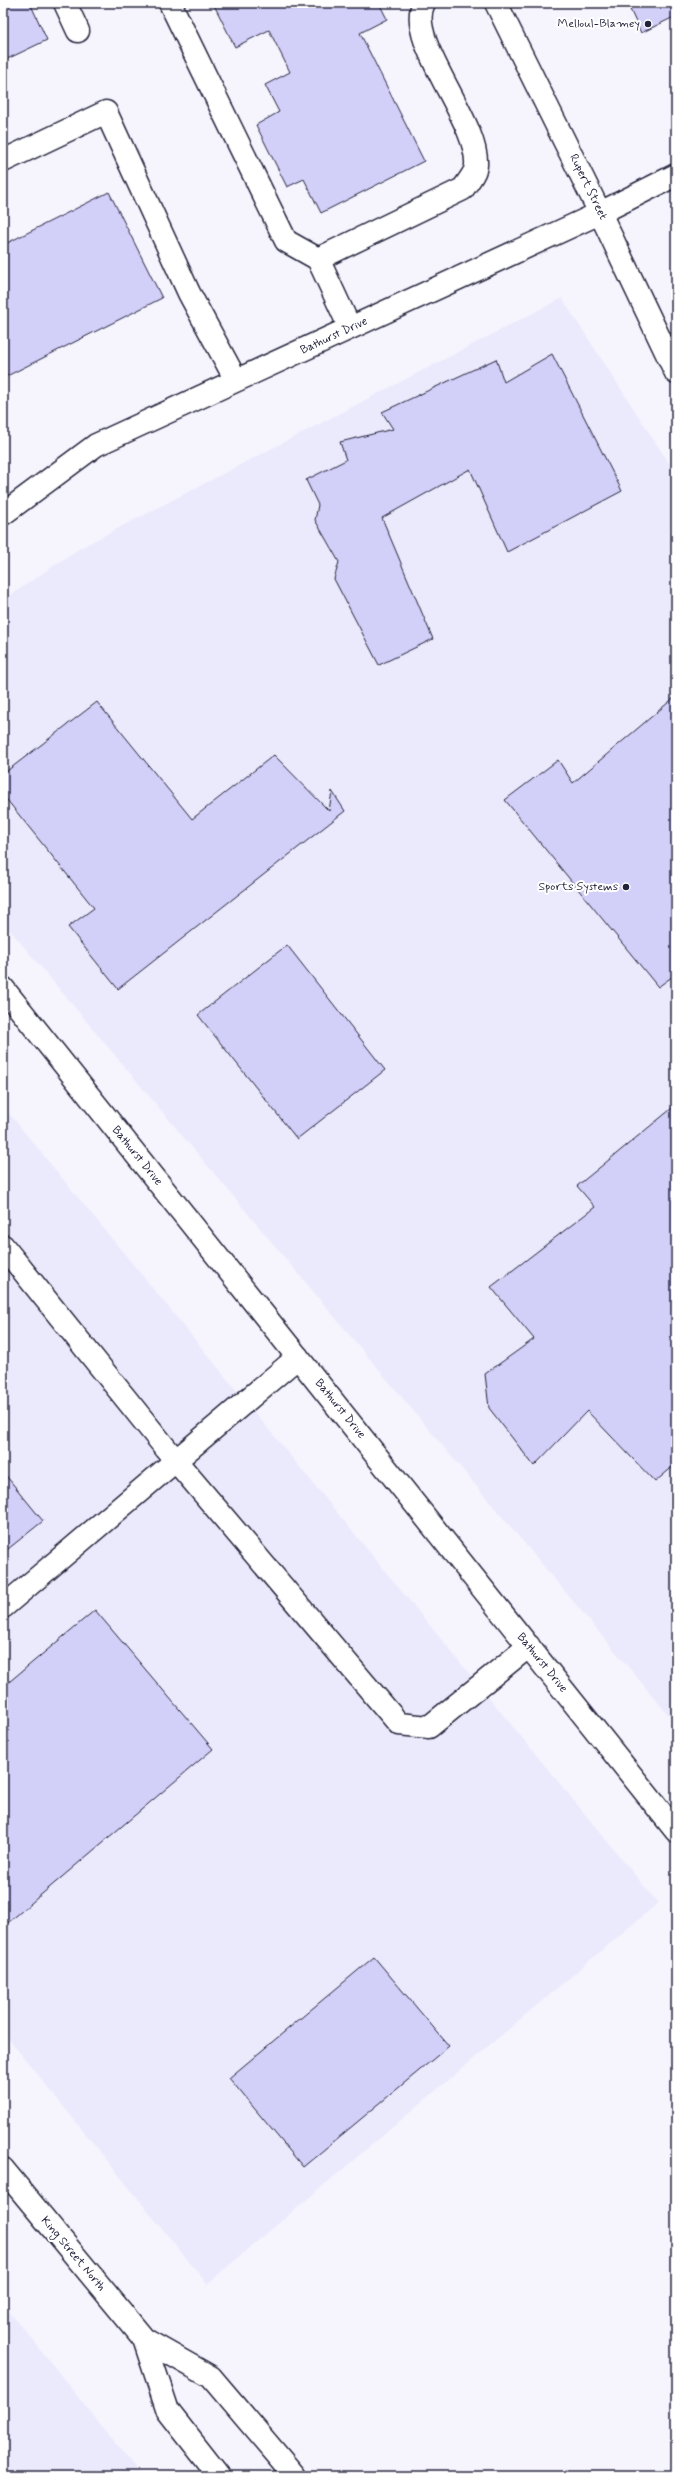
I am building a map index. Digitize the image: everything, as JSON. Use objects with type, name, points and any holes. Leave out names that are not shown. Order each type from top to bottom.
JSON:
[{"type":"street","points":[[65,3],[78,31]]},
{"type":"street","points":[[170,3],[286,241],[318,259],[350,328]]},
{"type":"street","points":[[318,259],[463,189],[476,166],[472,140],[420,30],[424,3]]},
{"type":"street","name":"Rupert Street","points":[[496,3],[600,213],[676,373]]},
{"type":"street","points":[[3,161],[106,112],[188,293],[236,380]]},
{"type":"street","name":"Bathurst Drive","points":[[3,514],[96,445],[600,213],[676,175]]},
{"type":"street","name":"Bathurst Drive","points":[[3,988],[676,1831]]},
{"type":"street","points":[[3,1246],[176,1461],[399,1724],[429,1727],[529,1646]]},
{"type":"street","points":[[3,1607],[298,1357]]},
{"type":"street","name":"King Street North","points":[[3,2169],[144,2339],[168,2411],[219,2476]]},
{"type":"street","name":"King Street North","points":[[144,2339],[211,2376],[295,2476]]},
{"type":"shaded area","points":[[562,298],[676,474],[676,1724],[3,922],[3,600],[80,548]]},
{"type":"shaded area","points":[[3,1106],[658,1903],[207,2284],[3,2032]]},
{"type":"shaded area","points":[[3,2304],[32,2339],[141,2476],[3,2476]]},
{"type":"building","points":[[3,3],[30,3],[47,40],[3,61]]},
{"type":"building","points":[[213,3],[379,3],[387,19],[360,33],[424,161],[321,213],[304,179],[287,187],[256,125],[279,112],[265,85],[290,72],[269,30],[235,47]]},
{"type":"building","name":"Melloul-Blamey","points":[[627,3],[676,3],[676,16],[641,33]]},
{"type":"building","points":[[109,192],[162,298],[3,378],[3,245]]},
{"type":"building","points":[[552,354],[622,491],[507,552],[470,469],[382,518],[433,639],[379,665],[334,579],[339,562],[315,520],[318,505],[306,480],[346,460],[340,442],[393,429],[382,412],[496,359],[504,382]]},
{"type":"building","name":"Sports Systems","points":[[676,696],[676,974],[658,987],[505,800],[558,760],[573,783]]},
{"type":"building","points":[[97,702],[192,819],[274,755],[329,811],[332,791],[345,811],[118,989],[68,927],[94,908],[3,795],[3,774]]},
{"type":"building","points":[[287,945],[385,1070],[297,1139],[198,1015]]},
{"type":"building","points":[[676,1105],[676,1464],[655,1482],[587,1411],[534,1466],[489,1408],[485,1374],[534,1339],[491,1287],[595,1207],[577,1186]]},
{"type":"building","points":[[3,1472],[43,1521],[3,1553]]},
{"type":"building","points":[[95,1610],[213,1749],[3,1927],[3,1687]]},
{"type":"building","points":[[374,1957],[449,2046],[303,2167],[229,2078]]},
{"type":"building","points":[[3,2466],[11,2476],[3,2476]]},
{"type":"place","name":"Melloul-Blamey","points":[[648,24]]},
{"type":"place","name":"Sports Systems","points":[[626,887]]}]
